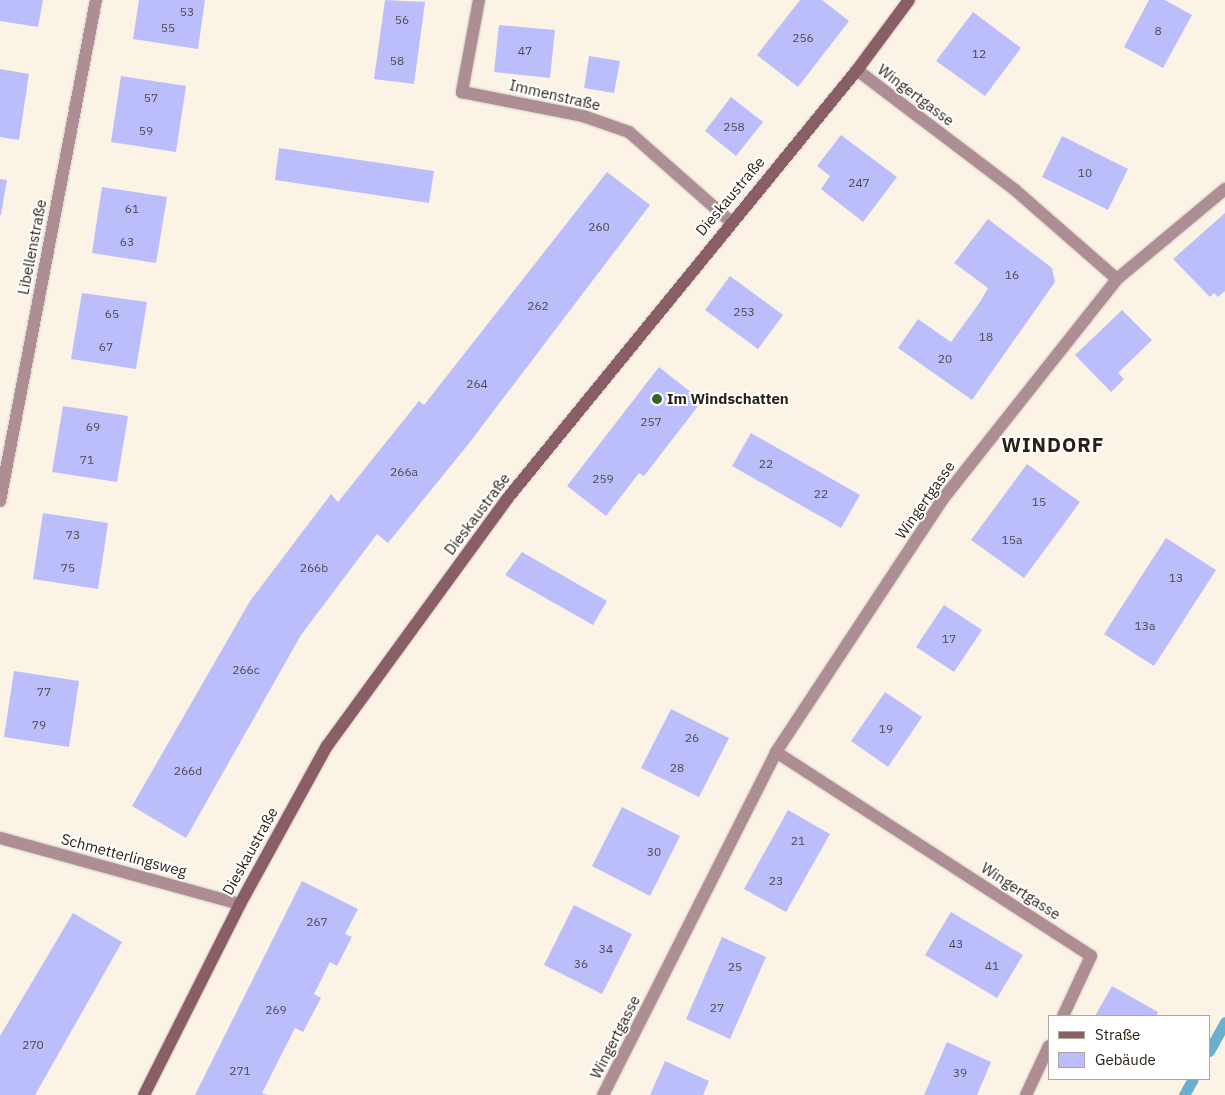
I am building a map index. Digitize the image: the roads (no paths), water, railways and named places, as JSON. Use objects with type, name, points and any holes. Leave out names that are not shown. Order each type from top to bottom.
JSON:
[{"type":"main road","name":"Dieskaustraße","points":[[144,1095],[240,904],[326,746],[507,499],[730,221],[857,70],[909,0]]},
{"type":"street","name":"Libellenstraße","points":[[0,501],[96,0]]},
{"type":"street","name":"Immenstraße","points":[[479,0],[462,92],[583,116],[630,132],[730,221]]},
{"type":"street","name":"Wingertgasse","points":[[857,70],[1015,190],[1117,279]]},
{"type":"street","name":"Wingertgasse","points":[[603,1095],[776,752],[942,500],[1117,279],[1225,189]]},
{"type":"street","name":"Wingertgasse","points":[[776,752],[1091,956],[1063,1015]]},
{"type":"street","name":"Schmetterlingsweg","points":[[0,838],[240,904]]},
{"type":"street","points":[[1026,1095],[1048,1048]]},
{"type":"waterway","points":[[1210,1049],[1225,1022]]},
{"type":"waterway","points":[[1184,1095],[1192,1080]]},
{"type":"place","name":"Im Windschatten","points":[[657,399]]},
{"type":"district","name":"WINDORF","points":[[1053,444]]}]
